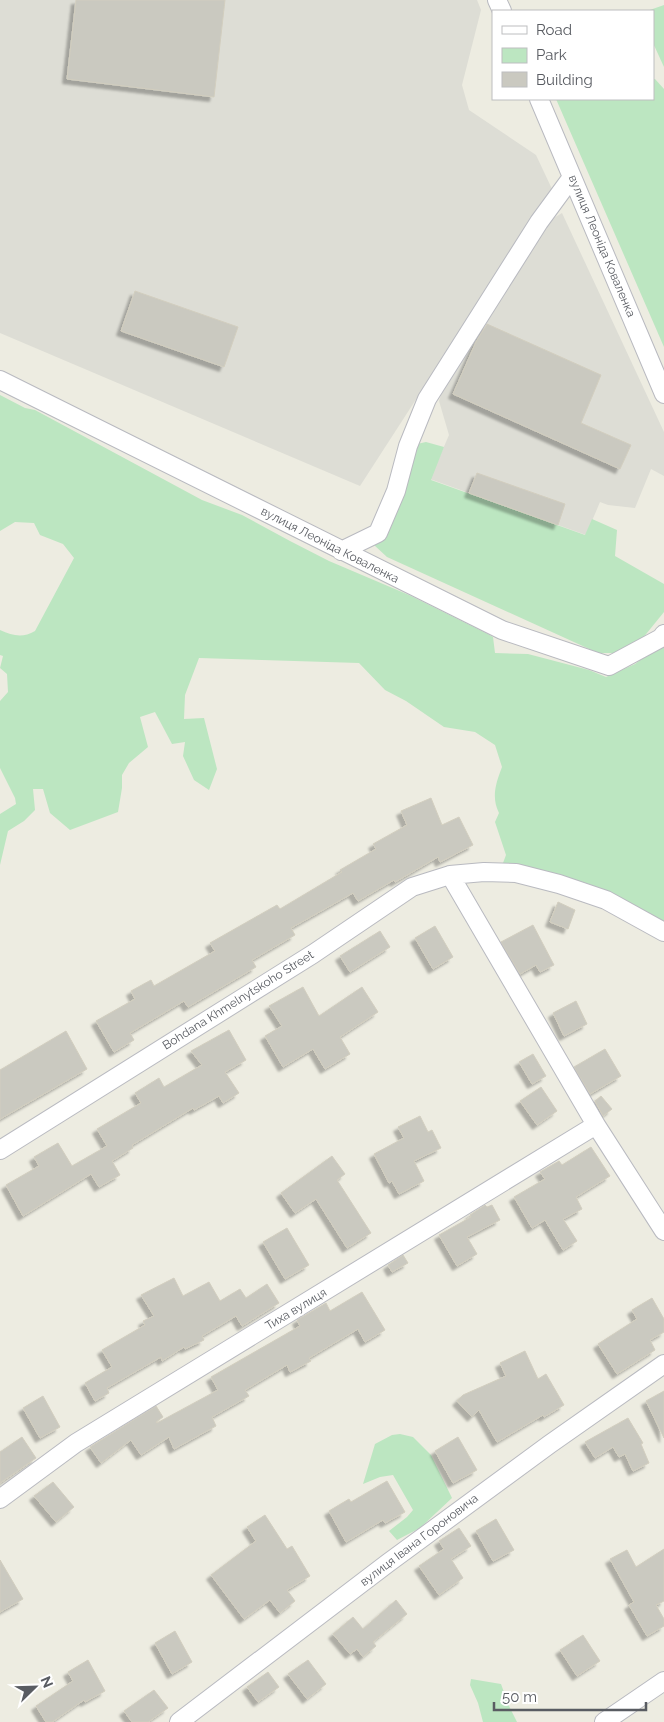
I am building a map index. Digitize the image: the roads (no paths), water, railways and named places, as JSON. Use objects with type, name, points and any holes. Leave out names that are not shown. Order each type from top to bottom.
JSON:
[{"type":"street","name":"вулиця Леоніда Коваленка","points":[[539,100],[664,394]]},
{"type":"street","points":[[341,551],[378,533],[396,491],[408,446],[427,399],[539,222],[572,177]]},
{"type":"street","name":"вулиця Леоніда Коваленка","points":[[0,380],[502,630],[609,666],[664,634]]},
{"type":"street","name":"Bohdana Khmelnytskoho Street","points":[[0,1150],[313,954],[412,887],[450,875],[484,872],[516,873],[586,892],[606,900],[664,932]]},
{"type":"street","points":[[450,875],[596,1125],[664,1231]]},
{"type":"street","name":"Тиха вулиця","points":[[0,1499],[76,1443],[596,1125]]},
{"type":"street","name":"вулиця Івана Гороновича","points":[[179,1722],[396,1557],[550,1444],[664,1364]]},
{"type":"street","points":[[604,1722],[664,1680]]}]
